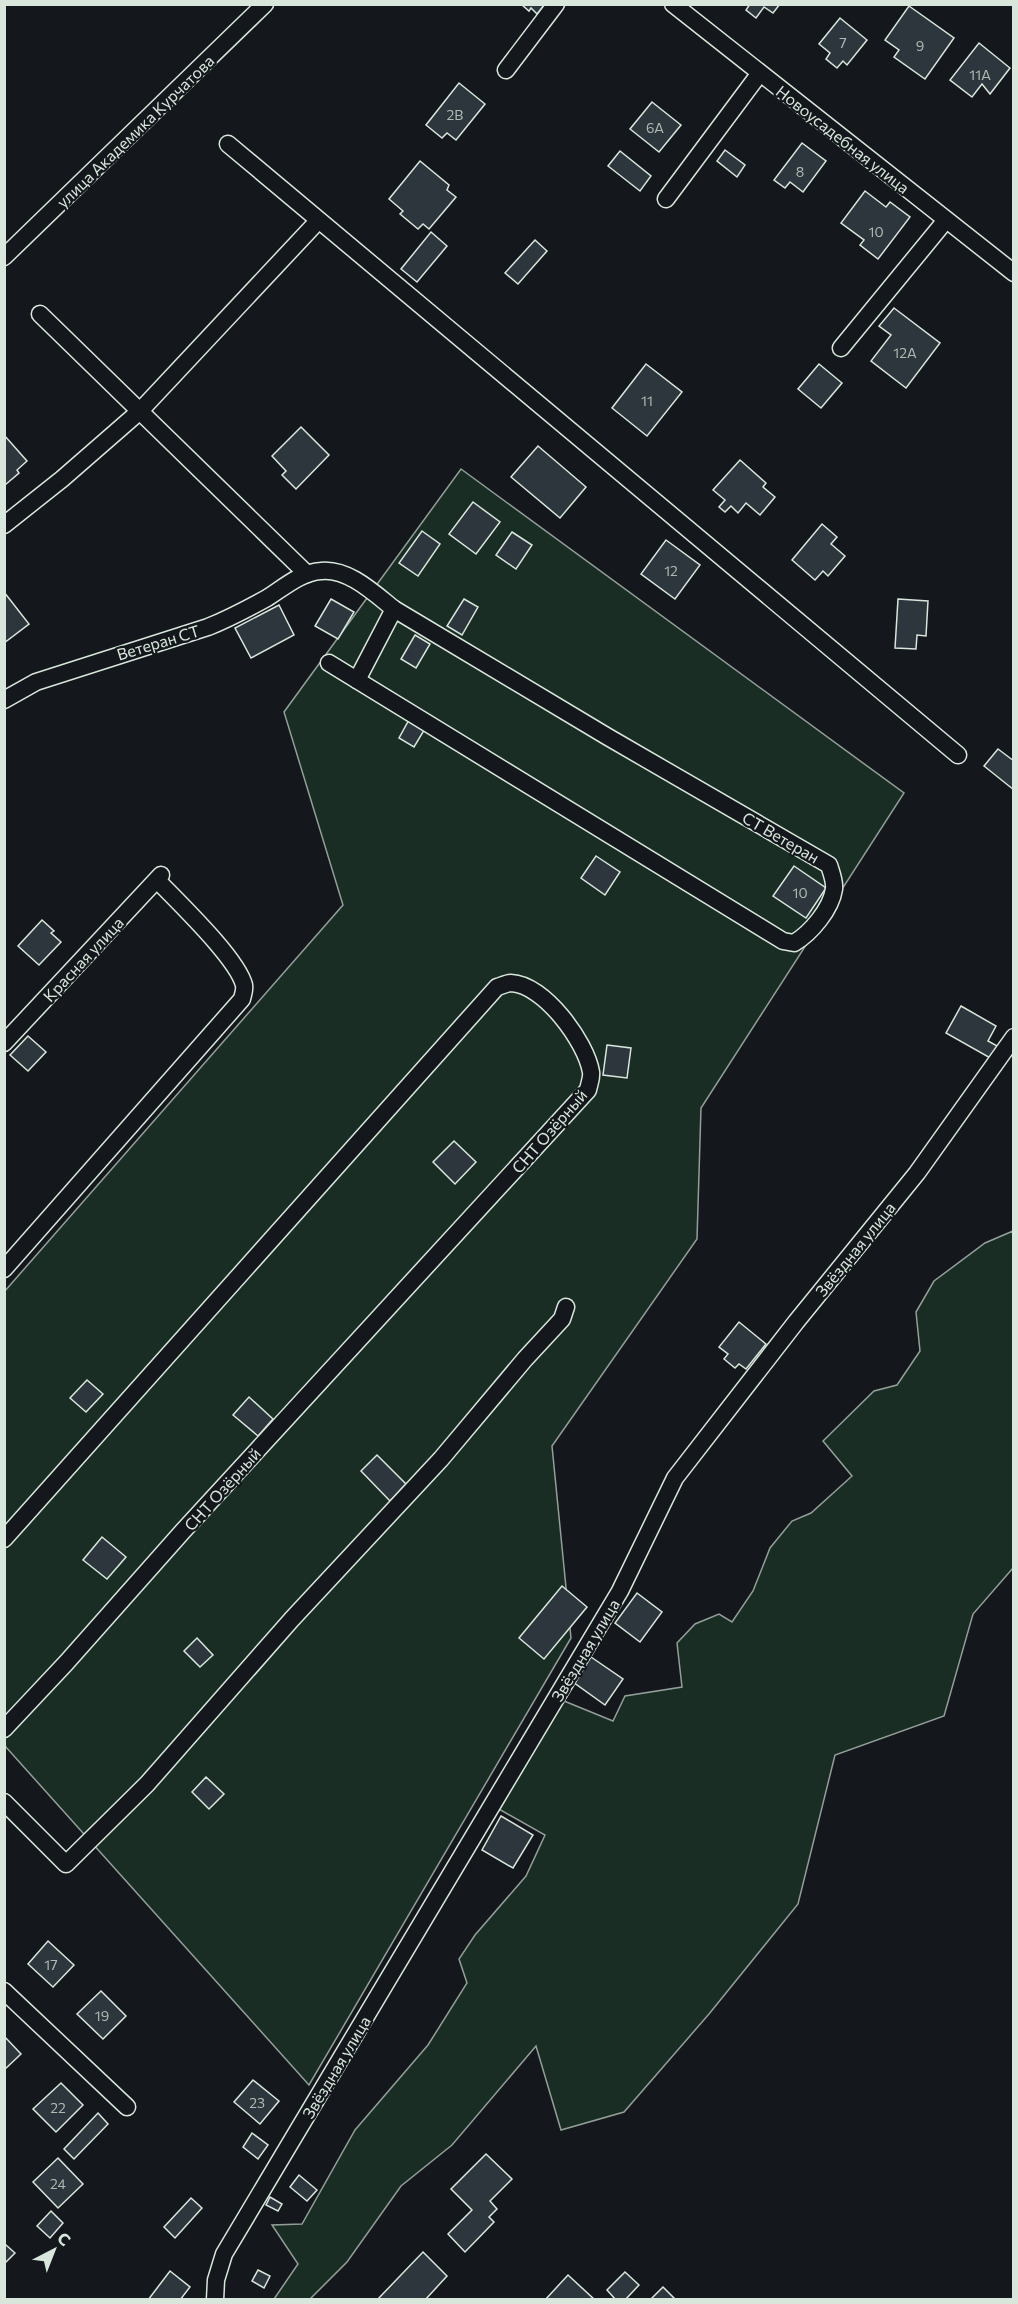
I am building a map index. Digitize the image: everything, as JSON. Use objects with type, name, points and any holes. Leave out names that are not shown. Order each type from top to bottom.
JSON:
[{"type":"street","name":"улица Академика Курчатова","points":[[4,257],[265,4]]},
{"type":"street","points":[[506,70],[556,4]]},
{"type":"street","name":"Новоусадебная улица","points":[[673,4],[1014,273]]},
{"type":"street","points":[[666,199],[760,73]]},
{"type":"street","points":[[228,144],[318,222],[958,755]]},
{"type":"street","points":[[841,348],[946,220]]},
{"type":"street","points":[[4,525],[62,479],[140,411],[318,222]]},
{"type":"street","points":[[40,314],[307,574]]},
{"type":"street","name":"СТ Ветеран","points":[[307,574],[322,570],[339,573],[367,586],[394,609],[829,865],[834,886],[831,900],[805,936],[794,943],[783,941],[329,663]]},
{"type":"street","name":"Ветеран СТ","points":[[4,700],[36,682],[219,623],[307,574]]},
{"type":"street","points":[[357,680],[394,609]]},
{"type":"street","name":"Красная улица","points":[[4,1042],[159,877],[225,954],[245,987],[242,999],[4,1269]]},
{"type":"street","name":"СНТ Озёрный","points":[[4,1539],[497,987],[511,983],[528,989],[553,1006],[573,1029],[586,1053],[592,1074],[588,1090],[4,1729]]},
{"type":"street","name":"Звёздная улица","points":[[215,2300],[216,2280],[224,2254],[620,1591],[675,1478],[796,1322],[917,1173],[1014,1036]]},
{"type":"street","points":[[4,1802],[66,1864],[147,1784],[292,1619],[441,1459],[525,1359],[562,1319],[566,1307]]},
{"type":"street","points":[[4,1991],[127,2107]]},
{"type":"green space","points":[[461,469],[904,793],[701,1108],[697,1239],[552,1446],[571,1638],[309,2085],[5,1746],[4,1292],[343,905],[284,712]]},
{"type":"green space","points":[[1013,1231],[1013,1568],[973,1614],[944,1716],[835,1755],[798,1904],[709,2014],[624,2112],[561,2130],[536,2046],[452,2145],[401,2186],[347,2262],[310,2299],[274,2299],[298,2264],[272,2225],[302,2224],[355,2130],[428,2045],[467,1983],[459,1959],[475,1935],[526,1876],[545,1835],[497,1808],[564,1701],[613,1721],[625,1696],[682,1687],[677,1643],[695,1624],[719,1614],[732,1622],[753,1591],[770,1548],[792,1521],[811,1513],[852,1476],[823,1441],[874,1391],[897,1385],[920,1351],[916,1312],[934,1281],[985,1243]]},
{"type":"building","points":[[521,4],[545,4],[537,14],[531,8],[529,11]]},
{"type":"building","points":[[750,4],[780,4],[773,13],[764,7],[756,18],[746,10]]},
{"type":"building","points":[[909,6],[954,38],[925,79],[894,57],[899,50],[885,40]]},
{"type":"building","points":[[840,18],[867,40],[847,65],[843,61],[837,68],[826,59],[830,53],[819,44]]},
{"type":"building","points":[[979,43],[1010,68],[990,94],[982,84],[972,97],[950,80]]},
{"type":"building","points":[[459,83],[485,104],[456,140],[447,133],[442,138],[426,125]]},
{"type":"building","points":[[652,102],[681,125],[659,152],[630,129]]},
{"type":"building","points":[[802,143],[826,161],[803,192],[790,182],[785,188],[774,180]]},
{"type":"building","points":[[725,150],[745,165],[737,177],[717,161]]},
{"type":"building","points":[[620,151],[651,176],[640,191],[608,166]]},
{"type":"building","points":[[420,161],[449,185],[447,190],[456,197],[429,229],[423,224],[418,229],[400,214],[403,211],[389,199]]},
{"type":"building","points":[[865,191],[886,207],[890,202],[910,217],[878,259],[860,245],[864,240],[841,223]]},
{"type":"building","points":[[431,232],[447,246],[417,282],[401,269]]},
{"type":"building","points":[[535,240],[547,251],[518,284],[505,273]]},
{"type":"building","points":[[894,308],[940,343],[906,388],[871,361],[891,335],[879,326]]},
{"type":"building","points":[[646,364],[682,392],[647,436],[612,408]]},
{"type":"building","points":[[819,364],[842,383],[821,408],[798,389]]},
{"type":"building","points":[[301,427],[329,455],[296,489],[282,475],[286,471],[272,456]]},
{"type":"building","points":[[4,435],[27,461],[17,470],[19,473],[5,485]]},
{"type":"building","points":[[538,446],[586,487],[560,518],[511,477]]},
{"type":"building","points":[[740,460],[766,483],[763,487],[775,497],[760,515],[746,503],[738,513],[731,506],[725,512],[719,507],[725,500],[713,490]]},
{"type":"building","points":[[473,502],[500,522],[476,554],[449,534]]},
{"type":"building","points":[[822,524],[837,537],[831,544],[845,556],[828,576],[823,571],[815,580],[792,560]]},
{"type":"building","points":[[422,531],[440,544],[418,576],[399,563]]},
{"type":"building","points":[[512,532],[532,545],[516,569],[496,555]]},
{"type":"building","points":[[666,540],[700,565],[675,599],[641,574]]},
{"type":"building","points":[[4,592],[29,624],[4,643]]},
{"type":"building","points":[[331,599],[354,612],[338,639],[315,626]]},
{"type":"building","points":[[464,599],[478,607],[462,635],[447,626]]},
{"type":"building","points":[[898,599],[928,601],[926,636],[917,635],[916,649],[895,648]]},
{"type":"building","points":[[279,605],[294,635],[251,658],[235,628]]},
{"type":"building","points":[[415,635],[430,644],[416,668],[401,659]]},
{"type":"building","points":[[410,718],[426,727],[414,747],[399,738]]},
{"type":"building","points":[[998,749],[1014,761],[1014,790],[984,766]]},
{"type":"building","points":[[596,856],[620,872],[605,895],[581,878]]},
{"type":"building","points":[[794,866],[826,888],[806,918],[773,896]]},
{"type":"building","points":[[42,920],[54,931],[51,933],[61,942],[39,965],[18,946]]},
{"type":"building","points":[[961,1006],[996,1026],[988,1041],[999,1047],[992,1059],[946,1033]]},
{"type":"building","points":[[28,1036],[46,1052],[28,1071],[10,1055]]},
{"type":"building","points":[[607,1045],[631,1048],[627,1078],[603,1075]]},
{"type":"building","points":[[454,1141],[476,1162],[455,1184],[433,1162]]},
{"type":"building","points":[[739,1322],[766,1344],[746,1369],[739,1364],[735,1368],[724,1359],[728,1354],[719,1347]]},
{"type":"building","points":[[87,1380],[103,1394],[86,1412],[70,1398]]},
{"type":"building","points":[[249,1397],[273,1419],[258,1436],[233,1415]]},
{"type":"building","points":[[377,1455],[406,1484],[390,1501],[361,1471]]},
{"type":"building","points":[[102,1537],[126,1557],[107,1579],[83,1560]]},
{"type":"building","points":[[562,1586],[587,1607],[544,1659],[519,1638]]},
{"type":"building","points":[[637,1593],[662,1612],[640,1642],[615,1623]]},
{"type":"building","points":[[197,1638],[213,1655],[200,1667],[184,1651]]},
{"type":"building","points":[[591,1657],[623,1679],[605,1705],[573,1682]]},
{"type":"building","points":[[206,1777],[224,1794],[209,1809],[192,1792]]},
{"type":"building","points":[[501,1816],[533,1835],[513,1868],[482,1850]]},
{"type":"building","points":[[48,1941],[74,1965],[53,1987],[28,1964]]},
{"type":"building","points":[[101,1991],[126,2016],[103,2039],[77,2014]]},
{"type":"building","points":[[4,2036],[21,2054],[4,2070]]},
{"type":"building","points":[[253,2080],[279,2101],[260,2124],[234,2102]]},
{"type":"building","points":[[61,2083],[83,2105],[56,2132],[33,2109]]},
{"type":"building","points":[[98,2113],[108,2124],[74,2159],[64,2149]]},
{"type":"building","points":[[252,2133],[268,2145],[258,2159],[243,2147]]},
{"type":"building","points":[[486,2154],[512,2179],[490,2201],[497,2209],[489,2217],[494,2222],[465,2252],[448,2234],[472,2210],[451,2189]]},
{"type":"building","points":[[58,2158],[83,2184],[58,2208],[33,2182]]},
{"type":"building","points":[[299,2175],[317,2190],[307,2201],[290,2187]]},
{"type":"building","points":[[270,2197],[282,2204],[278,2211],[266,2205]]},
{"type":"building","points":[[191,2198],[202,2208],[175,2238],[164,2227]]},
{"type":"building","points":[[51,2211],[63,2223],[50,2238],[37,2226]]},
{"type":"building","points":[[6,2245],[15,2253],[4,2264],[4,2247]]},
{"type":"building","points":[[423,2252],[447,2276],[425,2300],[377,2300]]},
{"type":"building","points":[[258,2270],[270,2276],[264,2288],[252,2281]]},
{"type":"building","points":[[170,2271],[190,2287],[180,2300],[148,2300]]},
{"type":"building","points":[[625,2272],[639,2285],[625,2300],[616,2300],[607,2290]]},
{"type":"building","points":[[568,2275],[595,2300],[545,2300]]},
{"type":"building","points":[[663,2287],[676,2300],[650,2300]]}]
